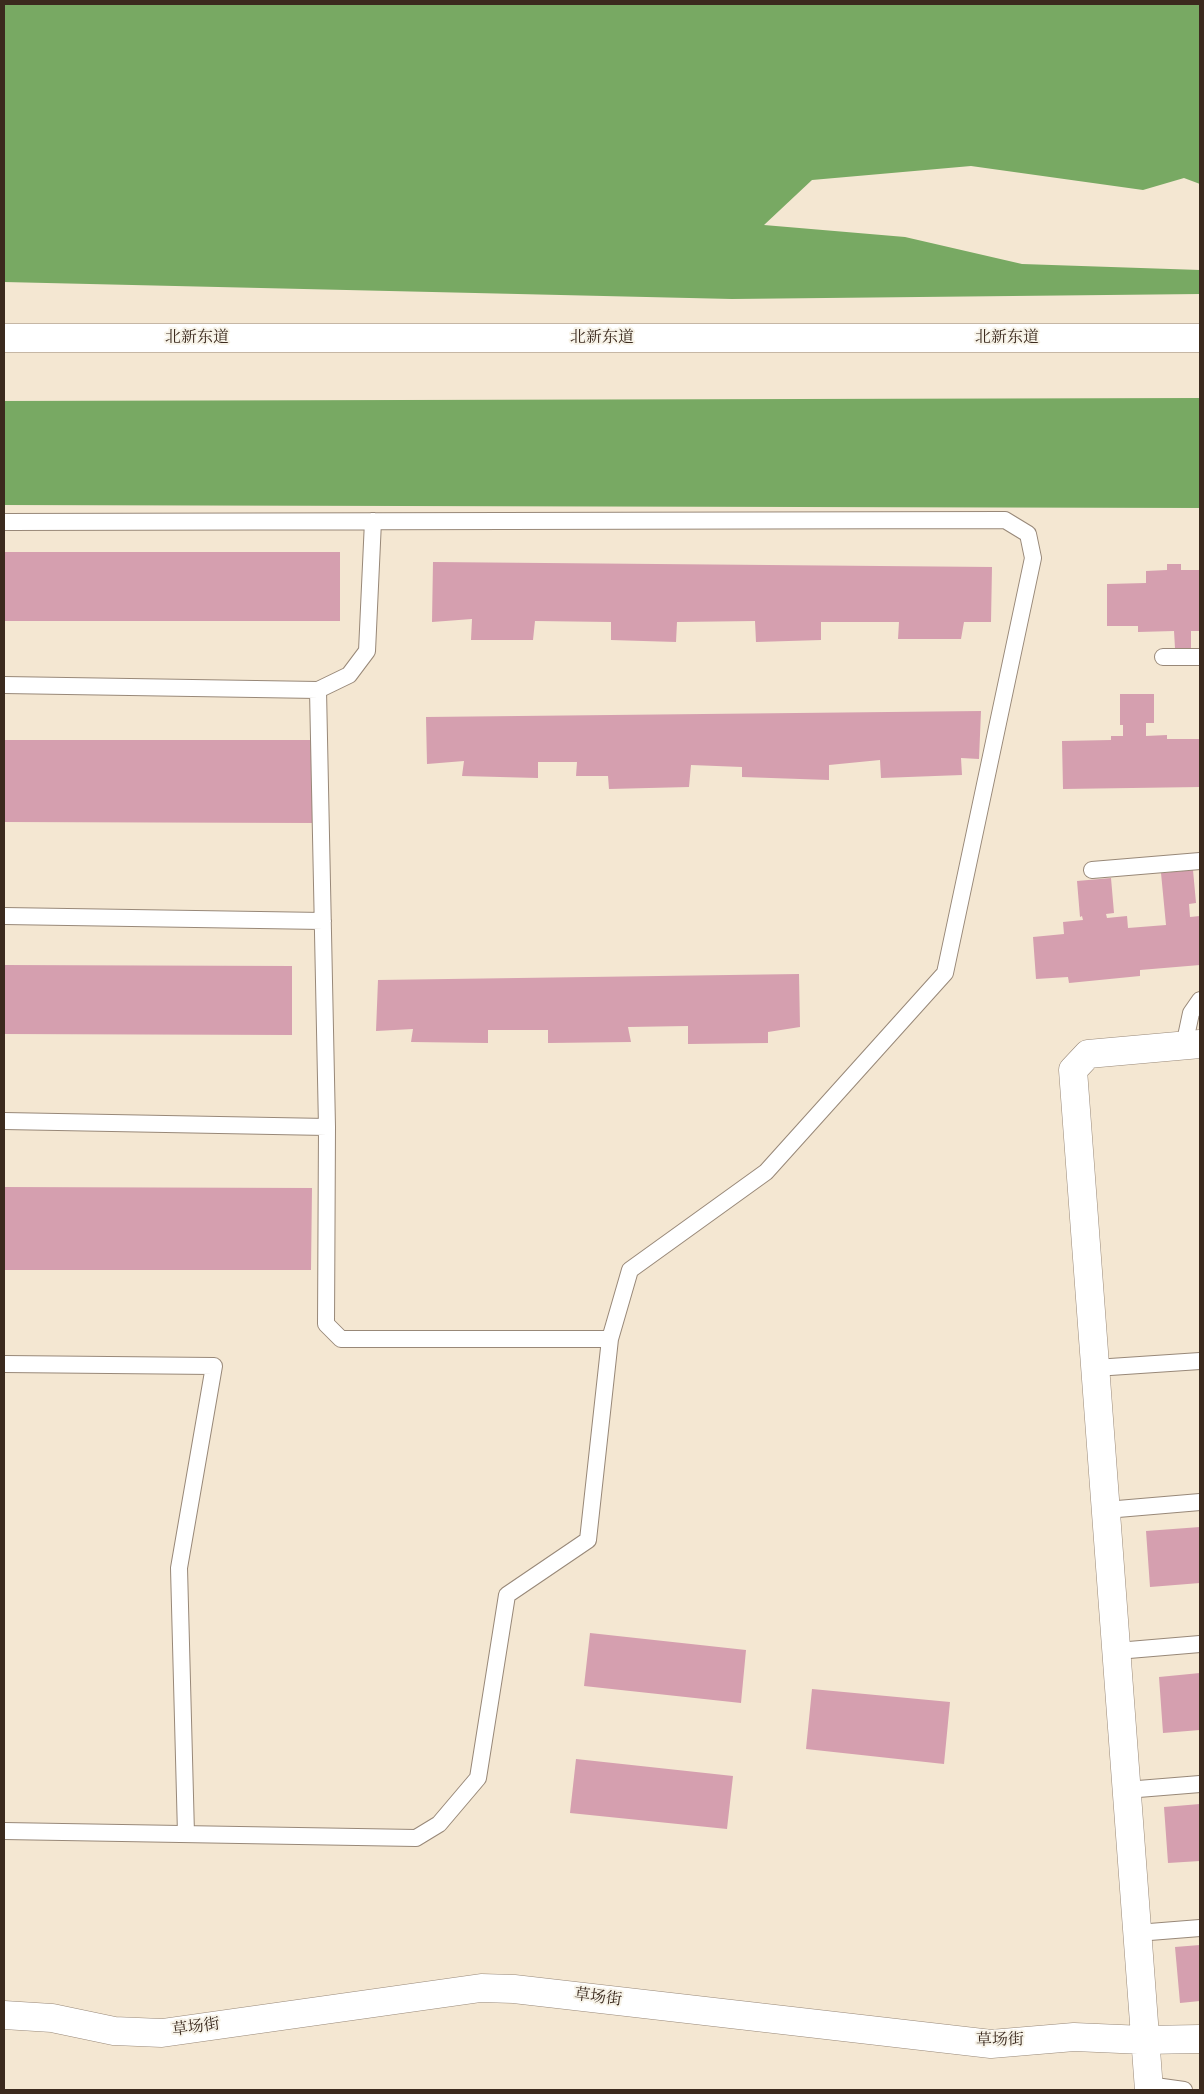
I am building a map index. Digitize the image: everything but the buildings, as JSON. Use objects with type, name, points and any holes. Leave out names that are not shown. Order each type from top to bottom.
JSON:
[{"type":"street","name":"北新东道","points":[[4,338],[1200,338]]},
{"type":"street","points":[[1148,2088],[1073,1070],[1088,1054],[1192,1045]]},
{"type":"street","name":"草场街","points":[[4,2015],[52,2018],[114,2031],[162,2033],[481,1988],[514,1988],[991,2044],[1074,2037],[1144,2040],[1200,2039]]},
{"type":"lane","points":[[4,522],[1006,520],[1028,534],[1032,558],[945,973],[766,1172],[630,1270],[610,1339],[588,1540],[507,1595],[478,1778],[439,1824],[416,1838],[4,1832]]},
{"type":"lane","points":[[4,686],[318,690],[349,675],[367,651],[373,521]]},
{"type":"lane","points":[[1163,658],[1200,657]]},
{"type":"lane","points":[[318,690],[328,1127],[326,1324],[342,1339],[610,1339]]},
{"type":"lane","points":[[1092,870],[1200,861]]},
{"type":"lane","points":[[4,916],[323,921]]},
{"type":"lane","points":[[1192,1045],[1191,1013],[1200,1000]]},
{"type":"lane","points":[[4,1122],[328,1127]]},
{"type":"lane","points":[[1095,1368],[1200,1361]]},
{"type":"lane","points":[[4,1364],[214,1366],[179,1568],[186,1834]]},
{"type":"lane","points":[[1106,1510],[1200,1502]]},
{"type":"lane","points":[[1117,1651],[1200,1644]]},
{"type":"lane","points":[[1126,1790],[1200,1784]]},
{"type":"lane","points":[[1137,1933],[1200,1928]]},
{"type":"lane","points":[[1148,2088],[1184,2090]]},
{"type":"green space","points":[[4,4],[1200,4],[1200,184],[1184,178],[1143,190],[971,166],[812,180],[764,225],[905,237],[1022,264],[1200,270],[1200,294],[732,299],[4,282]]},
{"type":"green space","points":[[1200,398],[1200,508],[4,505],[4,401]]}]
